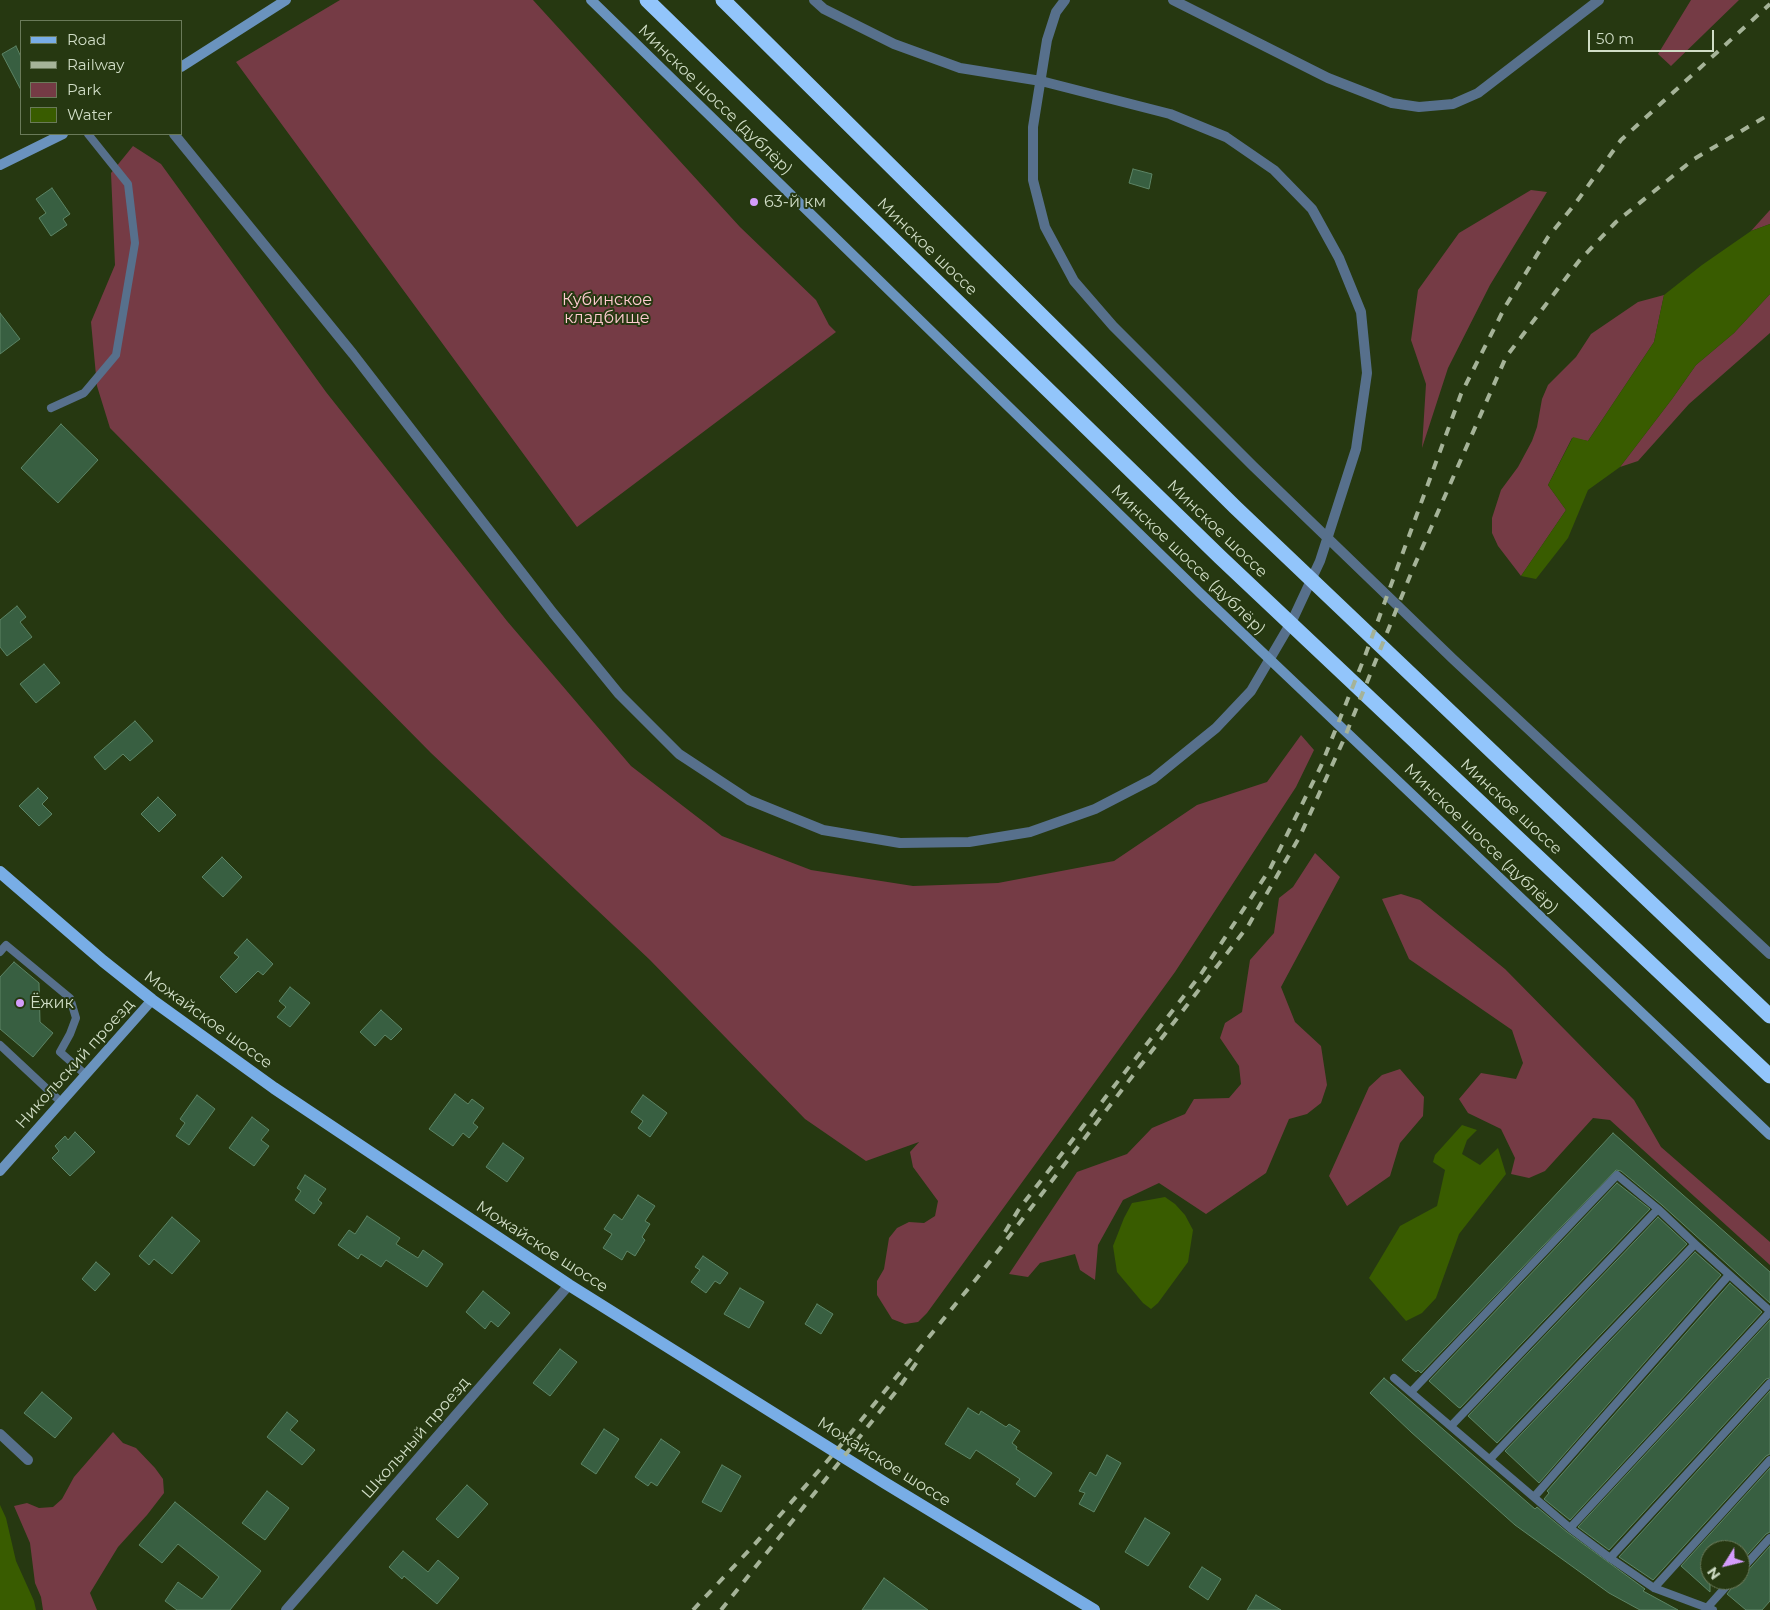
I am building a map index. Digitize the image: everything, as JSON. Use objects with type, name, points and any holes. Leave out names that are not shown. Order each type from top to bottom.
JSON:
[{"type":"highway","name":"Минское шоссе","points":[[648,0],[1220,557],[1770,1076]]},
{"type":"highway","name":"Минское шоссе","points":[[724,0],[1235,507],[1770,1016]]},
{"type":"main road","points":[[182,66],[286,0]]},
{"type":"main road","name":"Минское шоссе (дублёр)","points":[[591,0],[1201,594],[1770,1135]]},
{"type":"main road","points":[[0,164],[61,135]]},
{"type":"main road","name":"Можайское шоссе","points":[[0,872],[103,961],[152,1000],[274,1088],[569,1285],[885,1483],[1094,1610]]},
{"type":"main road","name":"Никольский проезд","points":[[0,1170],[152,1000]]},
{"type":"street","points":[[175,135],[353,354],[553,613],[619,694],[679,754],[749,800],[823,830],[900,843],[969,842],[1030,832],[1095,810],[1153,779],[1216,728],[1251,691],[1292,621],[1320,561],[1356,450],[1367,373],[1361,312],[1339,258],[1312,209],[1274,170],[1226,137],[1170,114],[1041,81],[960,68],[894,44],[824,9],[814,0]]},
{"type":"street","points":[[1065,0],[1056,12],[1047,40],[1033,127],[1033,180],[1045,228],[1074,281],[1113,326],[1253,466],[1454,660],[1770,954]]},
{"type":"street","points":[[1174,0],[1328,78],[1392,103],[1419,107],[1454,104],[1478,93],[1599,0]]},
{"type":"street","name":"Школьный проезд","points":[[286,1610],[569,1285]]},
{"type":"street","points":[[0,1434],[28,1460]]},
{"type":"lane","points":[[51,408],[84,394],[116,355],[135,243],[128,184],[89,135]]},
{"type":"lane","points":[[0,952],[6,945],[70,998],[76,1018],[60,1052],[86,1076]]},
{"type":"lane","points":[[0,1045],[61,1102]]},
{"type":"lane","points":[[1411,1392],[1617,1175],[1658,1209],[1770,1312],[1570,1528]]},
{"type":"lane","points":[[1451,1426],[1658,1209]]},
{"type":"lane","points":[[1490,1459],[1695,1244]]},
{"type":"lane","points":[[1534,1497],[1729,1275]]},
{"type":"lane","points":[[1394,1378],[1570,1528],[1654,1588],[1710,1609],[1724,1590]]},
{"type":"lane","points":[[1610,1558],[1770,1383]]},
{"type":"lane","points":[[1654,1588],[1770,1460]]},
{"type":"lane","points":[[1750,1560],[1770,1538]]},
{"type":"green space","name":"Кубинское кладбище","points":[[340,0],[533,0],[740,227],[816,300],[829,325],[836,332],[577,527],[236,62]]},
{"type":"green space","points":[[1691,0],[1739,0],[1671,66],[1658,54]]},
{"type":"green space","points":[[133,146],[161,164],[326,392],[507,621],[631,766],[722,836],[811,870],[913,886],[998,883],[1114,861],[1197,805],[1267,782],[1301,735],[1314,750],[1296,787],[1175,972],[927,1313],[918,1322],[905,1324],[892,1319],[877,1295],[877,1281],[884,1269],[889,1238],[897,1228],[909,1222],[924,1223],[935,1216],[938,1201],[913,1167],[910,1152],[919,1142],[866,1161],[805,1119],[650,960],[431,753],[110,428],[97,386],[91,322],[115,265],[111,173]]},
{"type":"green space","points":[[1531,190],[1547,192],[1490,285],[1448,368],[1422,448],[1426,384],[1411,340],[1418,290],[1459,233]]},
{"type":"green space","points":[[1769,211],[1770,224],[1751,231]]},
{"type":"green space","points":[[1770,294],[1770,333],[1689,404],[1638,461],[1620,467],[1696,365],[1734,333]]},
{"type":"green space","points":[[1664,295],[1654,342],[1588,441],[1572,438],[1548,485],[1566,510],[1521,576],[1498,546],[1492,533],[1492,518],[1501,490],[1518,467],[1532,441],[1537,427],[1542,399],[1548,385],[1576,357],[1591,334],[1638,302]]},
{"type":"green space","points":[[1315,853],[1340,877],[1281,987],[1295,1022],[1321,1046],[1327,1085],[1321,1103],[1307,1114],[1289,1119],[1266,1173],[1206,1214],[1159,1183],[1123,1200],[1098,1245],[1095,1280],[1080,1270],[1075,1254],[1040,1263],[1028,1277],[1009,1274],[1077,1172],[1127,1154],[1152,1128],[1185,1114],[1194,1099],[1229,1098],[1241,1084],[1239,1066],[1220,1038],[1225,1023],[1242,1012],[1250,960],[1274,933],[1279,898],[1293,887]]},
{"type":"green space","points":[[1401,894],[1420,900],[1505,969],[1634,1100],[1661,1147],[1770,1242],[1770,1265],[1610,1120],[1593,1118],[1545,1171],[1529,1178],[1511,1174],[1515,1158],[1501,1129],[1468,1113],[1459,1099],[1481,1073],[1516,1079],[1523,1063],[1512,1030],[1409,959],[1382,899]]},
{"type":"green space","points":[[1400,1069],[1424,1097],[1423,1116],[1400,1143],[1390,1176],[1347,1206],[1329,1176],[1369,1087],[1382,1075]]},
{"type":"green space","points":[[113,1432],[123,1443],[136,1448],[155,1468],[163,1479],[164,1493],[118,1547],[90,1593],[97,1610],[43,1610],[41,1597],[35,1583],[30,1543],[14,1506],[27,1503],[39,1508],[53,1507],[62,1499],[74,1477]]},
{"type":"water","points":[[1770,224],[1770,294],[1734,333],[1696,365],[1620,467],[1588,490],[1568,538],[1536,579],[1521,576],[1566,510],[1548,485],[1573,437],[1588,441],[1654,342],[1664,295],[1702,265],[1751,231]]},
{"type":"water","points":[[1462,1125],[1477,1130],[1467,1140],[1462,1154],[1480,1165],[1498,1148],[1506,1174],[1459,1234],[1436,1298],[1422,1313],[1406,1321],[1369,1278],[1400,1226],[1437,1206],[1445,1170],[1433,1162],[1435,1155]]},
{"type":"water","points":[[1165,1197],[1185,1215],[1193,1230],[1188,1262],[1158,1303],[1151,1309],[1143,1303],[1117,1272],[1113,1246],[1132,1203]]},
{"type":"water","points":[[0,1505],[6,1518],[16,1561],[34,1601],[36,1610],[0,1610]]},
{"type":"building","points":[[16,46],[20,55],[20,88],[2,54]]},
{"type":"building","points":[[1133,169],[1152,174],[1149,189],[1129,183]]},
{"type":"building","points":[[52,188],[70,214],[63,219],[67,225],[51,236],[39,218],[46,213],[36,199]]},
{"type":"building","points":[[0,313],[20,339],[0,354]]},
{"type":"building","points":[[61,424],[98,460],[58,503],[21,468]]},
{"type":"building","points":[[17,606],[26,617],[20,622],[32,637],[7,656],[0,647],[0,620]]},
{"type":"building","points":[[44,664],[60,683],[36,703],[20,684]]},
{"type":"building","points":[[135,721],[153,741],[130,761],[123,754],[105,770],[94,757]]},
{"type":"building","points":[[38,788],[48,798],[42,804],[52,814],[39,826],[19,806]]},
{"type":"building","points":[[158,797],[176,815],[159,832],[141,814]]},
{"type":"building","points":[[222,857],[242,877],[223,897],[202,877]]},
{"type":"building","points":[[247,939],[273,964],[263,975],[258,971],[236,993],[220,977],[239,957],[234,953]]},
{"type":"building","name":"Ёжик","points":[[14,962],[39,983],[40,1022],[53,1033],[33,1057],[0,1029],[0,977]]},
{"type":"building","points":[[290,987],[310,1003],[290,1027],[277,1017],[286,1007],[279,1001]]},
{"type":"building","points":[[381,1010],[402,1029],[391,1040],[385,1035],[375,1046],[360,1032]]},
{"type":"building","points":[[455,1094],[468,1104],[472,1099],[484,1108],[473,1123],[478,1127],[469,1138],[463,1133],[453,1146],[429,1129]]},
{"type":"building","points":[[197,1095],[215,1109],[189,1145],[176,1136],[185,1123],[180,1119]]},
{"type":"building","points":[[643,1095],[667,1113],[650,1137],[638,1128],[643,1121],[631,1112]]},
{"type":"building","points":[[252,1117],[269,1130],[261,1140],[269,1146],[254,1166],[229,1148]]},
{"type":"building","points":[[75,1132],[95,1152],[70,1176],[52,1158],[59,1151],[55,1146],[65,1136],[68,1140]]},
{"type":"building","points":[[1613,1133],[1770,1272],[1770,1303],[1662,1205],[1621,1171],[1616,1170],[1421,1373],[1418,1370],[1416,1372],[1402,1360]]},
{"type":"building","points":[[503,1143],[524,1158],[507,1182],[486,1167]]},
{"type":"building","points":[[305,1175],[326,1189],[318,1200],[322,1203],[314,1214],[295,1200],[301,1191],[297,1188]]},
{"type":"building","points":[[1617,1183],[1650,1209],[1460,1408],[1458,1407],[1429,1381]]},
{"type":"building","points":[[638,1195],[655,1206],[645,1221],[650,1224],[642,1237],[645,1240],[635,1256],[627,1251],[622,1260],[603,1248],[612,1234],[604,1229],[614,1214],[622,1220]]},
{"type":"building","points":[[367,1216],[400,1238],[396,1244],[418,1258],[423,1250],[443,1264],[427,1287],[386,1260],[381,1267],[361,1254],[358,1259],[338,1245],[349,1230],[355,1234]]},
{"type":"building","points":[[172,1217],[200,1241],[172,1274],[154,1259],[149,1265],[139,1256]]},
{"type":"building","points":[[1658,1217],[1687,1244],[1497,1443],[1468,1416]]},
{"type":"building","points":[[1695,1252],[1721,1275],[1539,1483],[1505,1451]]},
{"type":"building","points":[[703,1256],[728,1273],[720,1284],[715,1281],[706,1293],[691,1282],[700,1270],[695,1267]]},
{"type":"building","points":[[96,1262],[110,1274],[95,1291],[82,1279]]},
{"type":"building","points":[[1730,1283],[1762,1312],[1570,1520],[1544,1499],[1549,1493],[1547,1491]]},
{"type":"building","points":[[740,1288],[764,1302],[749,1328],[724,1314]]},
{"type":"building","points":[[483,1291],[510,1313],[498,1327],[491,1321],[485,1329],[466,1312]]},
{"type":"building","points":[[817,1304],[833,1314],[821,1334],[805,1324]]},
{"type":"building","points":[[1770,1320],[1770,1378],[1766,1379],[1609,1550],[1578,1527]]},
{"type":"building","points":[[560,1349],[577,1362],[550,1396],[533,1383]]},
{"type":"building","points":[[1384,1378],[1535,1509],[1537,1507],[1567,1532],[1645,1589],[1643,1591],[1678,1610],[1640,1610],[1609,1593],[1515,1525],[1370,1393]]},
{"type":"building","points":[[1770,1391],[1770,1454],[1766,1456],[1653,1580],[1619,1557]]},
{"type":"building","points":[[42,1392],[72,1418],[55,1438],[24,1413]]},
{"type":"building","points":[[968,1408],[979,1415],[981,1411],[1006,1427],[1009,1424],[1020,1431],[1012,1443],[1017,1447],[1016,1449],[1052,1473],[1035,1497],[1016,1484],[1020,1479],[976,1450],[970,1459],[945,1444]]},
{"type":"building","points":[[287,1412],[298,1421],[290,1430],[315,1450],[302,1465],[267,1437]]},
{"type":"building","points":[[604,1429],[619,1439],[596,1474],[581,1464]]},
{"type":"building","points":[[661,1439],[680,1452],[657,1486],[651,1482],[648,1486],[635,1477]]},
{"type":"building","points":[[1107,1455],[1121,1463],[1094,1512],[1079,1504],[1085,1493],[1079,1491],[1090,1472],[1096,1476]]},
{"type":"building","points":[[722,1465],[741,1476],[721,1512],[702,1502]]},
{"type":"building","points":[[1770,1468],[1770,1532],[1750,1552],[1750,1540],[1705,1540]]},
{"type":"building","points":[[467,1485],[488,1504],[458,1538],[436,1519]]},
{"type":"building","points":[[267,1491],[289,1508],[265,1540],[242,1523]]},
{"type":"building","points":[[175,1502],[261,1571],[230,1610],[177,1610],[165,1601],[178,1582],[202,1599],[219,1577],[178,1544],[162,1563],[139,1545]]},
{"type":"building","points":[[1145,1518],[1170,1533],[1148,1566],[1125,1552]]},
{"type":"building","points":[[1700,1545],[1700,1583],[1681,1566]]},
{"type":"building","points":[[1770,1546],[1770,1601],[1762,1610],[1746,1610],[1727,1594],[1730,1590],[1750,1590],[1750,1568]]},
{"type":"building","points":[[403,1551],[428,1572],[438,1560],[459,1578],[437,1604],[404,1576],[402,1579],[389,1567]]},
{"type":"building","points":[[1202,1567],[1221,1579],[1208,1600],[1189,1587]]},
{"type":"building","points":[[884,1578],[928,1610],[862,1610]]},
{"type":"building","points":[[1256,1595],[1281,1610],[1247,1610]]},
{"type":"railway","points":[[1005,1232],[1019,1209],[1201,974],[1270,869],[1321,766],[1365,656],[1461,394],[1505,307],[1548,237],[1575,204],[1621,140],[1770,4]]},
{"type":"railway","points":[[693,1610],[754,1545],[836,1451],[981,1273],[1248,926],[1300,836],[1344,739],[1412,571],[1506,357],[1579,261],[1616,222],[1694,159],[1770,114]]},
{"type":"railway","points":[[721,1610],[898,1389],[917,1362]]},
{"type":"place","name":"63-й км","points":[[754,202]]},
{"type":"place","name":"Ёжик","points":[[20,1003]]}]
